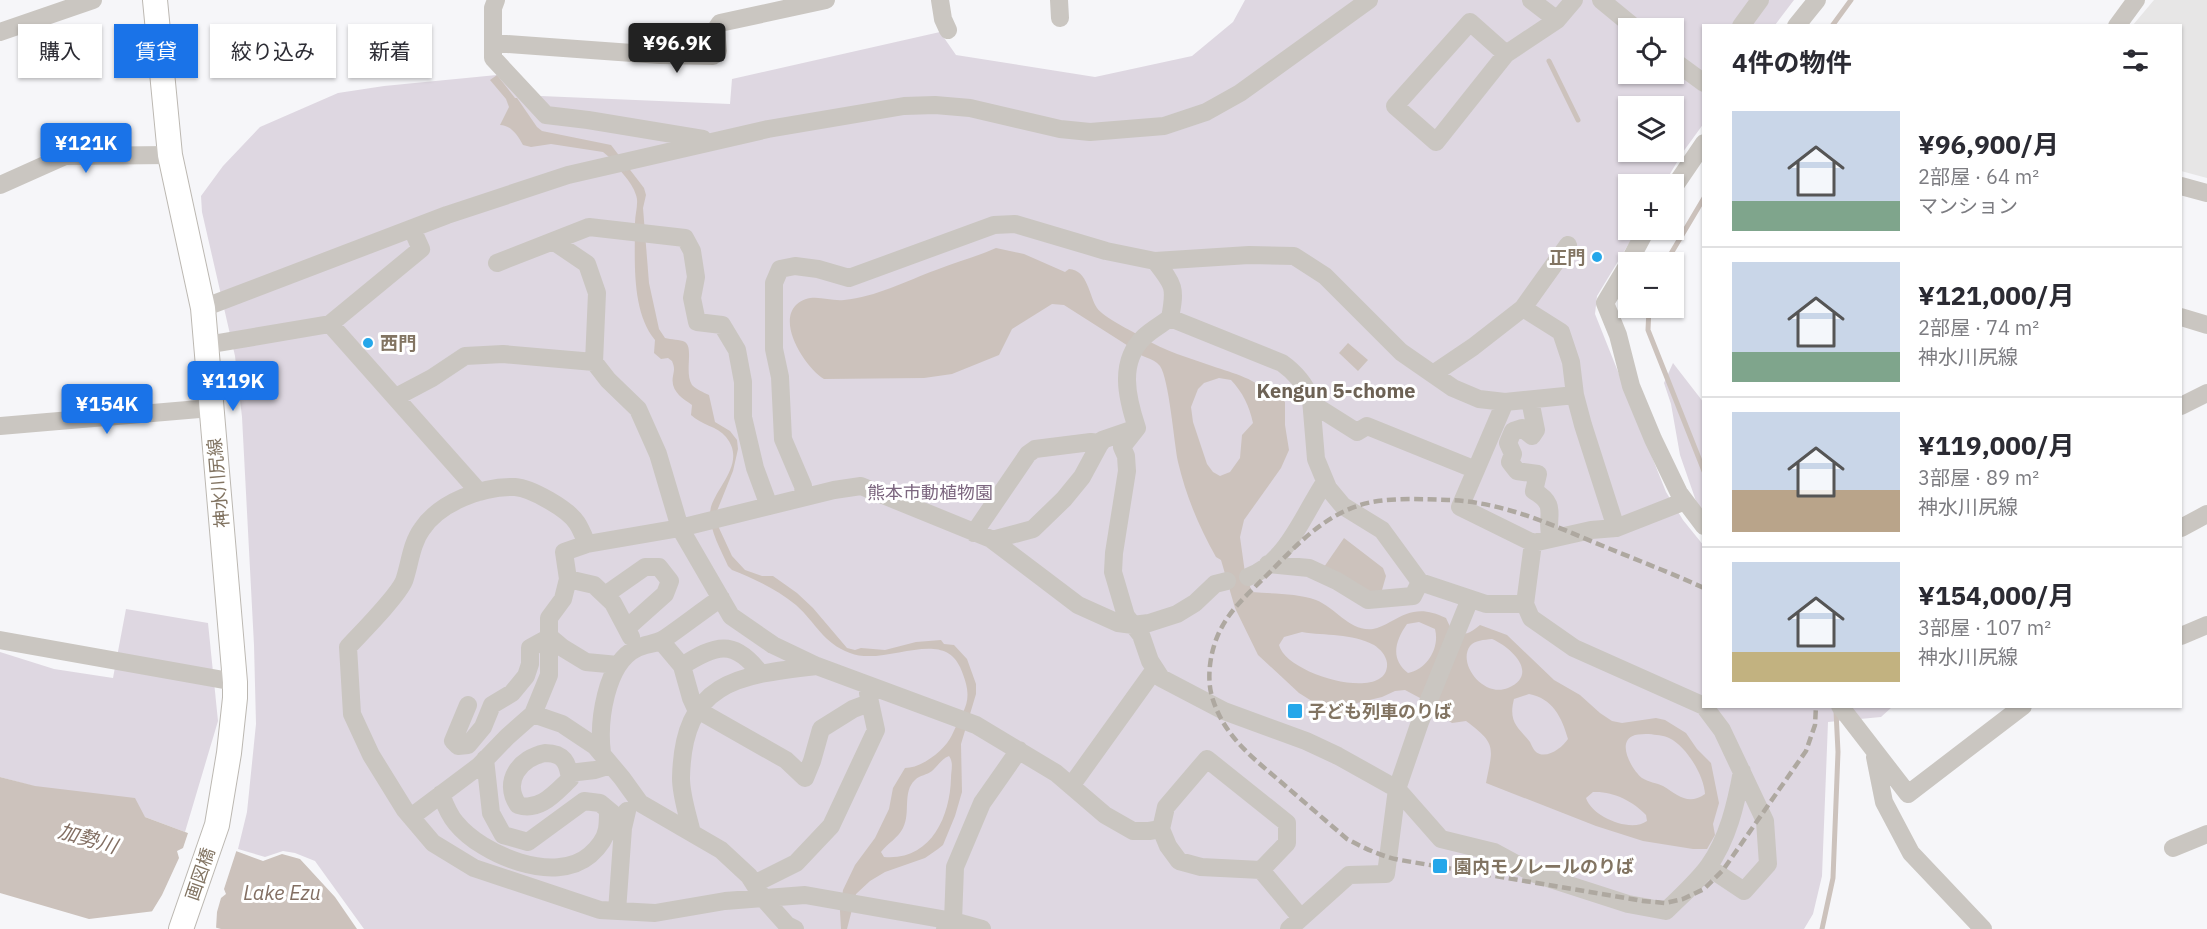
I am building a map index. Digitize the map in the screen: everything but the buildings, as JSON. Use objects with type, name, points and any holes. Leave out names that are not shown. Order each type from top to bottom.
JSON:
[{"type":"main road","name":"神水川尻線","points":[[155,0],[170,155],[203,308],[235,682],[229,753],[217,825]]},
{"type":"main road","name":"画図橋","points":[[182,926],[217,825]]},
{"type":"street","points":[[0,32],[93,0]]},
{"type":"street","points":[[496,0],[493,58],[546,115],[711,141]]},
{"type":"street","points":[[493,44],[660,55],[714,56],[718,51],[716,29],[720,23],[826,0]]},
{"type":"street","points":[[939,0],[943,20],[948,30]]},
{"type":"street","points":[[203,308],[412,229],[568,175],[768,129],[904,106],[935,105],[970,108],[1060,129],[1090,132],[1164,126],[1206,112],[1240,93],[1369,0]]},
{"type":"street","points":[[1531,0],[1557,20]]},
{"type":"street","points":[[1506,54],[1470,22],[1395,106],[1436,142],[1506,54],[1557,20],[1574,0]]},
{"type":"street","points":[[1601,0],[1623,18]]},
{"type":"street","points":[[1743,24],[1760,0]]},
{"type":"street","points":[[1798,24],[1817,0]]},
{"type":"street","points":[[2118,24],[2136,0]]},
{"type":"street","points":[[1684,68],[1702,79]]},
{"type":"street","points":[[1683,174],[1702,146]]},
{"type":"street","points":[[0,184],[65,156],[170,155]]},
{"type":"street","points":[[2182,186],[2207,193]]},
{"type":"street","points":[[804,497],[803,486],[783,439],[780,377],[774,349],[774,283],[780,269],[795,266],[818,269],[849,278],[994,225],[1015,224],[1106,251],[1155,261],[1249,255],[1294,256],[1325,276],[1401,352],[1454,388],[1479,399],[1505,402],[1575,395]]},
{"type":"street","points":[[497,262],[589,227],[685,238],[692,251],[696,277],[692,298],[697,322],[722,325],[737,351],[743,382],[743,417],[755,468],[769,506]]},
{"type":"street","points":[[206,345],[330,324],[421,249],[412,229]]},
{"type":"street","points":[[553,241],[587,264],[597,292],[594,362],[608,380],[638,409],[658,454],[680,528],[731,615],[773,645],[817,666],[973,724],[1056,773],[1105,815],[1133,831],[1161,829]]},
{"type":"street","points":[[1433,374],[1523,309],[1568,245]]},
{"type":"street","points":[[1137,428],[1128,399],[1127,363],[1143,338],[1170,318],[1174,298],[1171,281],[1155,261]]},
{"type":"street","points":[[1618,282],[1605,303],[1618,335],[1630,386],[1679,493],[1702,523]]},
{"type":"street","points":[[1523,309],[1561,332],[1571,362],[1575,395],[1616,528]]},
{"type":"street","points":[[2182,317],[2207,325]]},
{"type":"street","points":[[1170,318],[1282,363],[1300,379],[1311,403],[1316,459],[1325,482],[1343,506],[1382,530],[1420,582],[1486,603],[1525,604]]},
{"type":"street","points":[[330,324],[479,492]]},
{"type":"street","points":[[396,397],[465,357],[503,354],[594,362]]},
{"type":"street","points":[[2182,406],[2207,393]]},
{"type":"street","points":[[1530,400],[1536,430],[1532,436],[1522,428],[1513,431],[1508,443],[1513,454],[1510,462],[1517,471],[1538,474],[1534,491],[1545,498],[1551,510],[1551,518],[1542,541],[1525,604],[1531,618],[1574,648],[1702,705]]},
{"type":"street","points":[[1505,402],[1460,507],[1542,541],[1592,530],[1616,528],[1685,501]]},
{"type":"street","points":[[1311,403],[1357,432],[1367,426],[1476,470]]},
{"type":"street","points":[[0,426],[211,408]]},
{"type":"street","points":[[992,540],[1033,529],[1064,499],[1082,477],[1102,440],[1137,428]]},
{"type":"street","points":[[1137,428],[1122,447],[1126,456],[1127,471],[1113,553],[1113,572],[1126,616],[1141,636],[1161,678],[1224,711],[1306,741],[1338,756],[1397,789],[1441,839],[1494,852],[1535,874],[1628,904],[1666,911],[1711,860],[1728,828],[1736,805],[1742,771]]},
{"type":"street","points":[[974,533],[1028,454],[1035,449],[1091,442],[1101,443]]},
{"type":"street","points":[[1248,577],[1268,564],[1296,531],[1325,482]]},
{"type":"street","points":[[411,817],[485,759],[533,714],[549,675],[549,618],[563,599],[568,579],[564,552],[587,544],[680,528],[804,497],[861,486],[992,540],[1078,605],[1118,623],[1133,625],[1149,623],[1178,614],[1195,603],[1215,584],[1227,581]]},
{"type":"street","points":[[587,544],[577,522],[550,500],[516,487],[479,492],[445,505],[422,529],[411,553],[403,583],[348,647],[352,714],[371,755],[411,817],[433,843],[474,868],[600,910],[655,913],[725,901],[759,891],[796,863],[831,826],[876,730],[866,684]]},
{"type":"street","points":[[2182,527],[2207,514]]},
{"type":"street","points":[[1268,564],[1309,568],[1337,581],[1368,600],[1413,596],[1420,582]]},
{"type":"street","points":[[605,595],[645,567],[659,567],[670,581],[666,594],[628,627]]},
{"type":"street","points":[[568,579],[594,585],[613,603],[628,627],[636,648]]},
{"type":"street","points":[[606,759],[600,734],[606,695],[618,665],[636,648],[661,641],[721,598]]},
{"type":"street","points":[[1261,870],[1295,924],[1350,875],[1386,874],[1397,789],[1420,722],[1470,599]]},
{"type":"street","points":[[2182,636],[2206,628]]},
{"type":"street","points":[[550,637],[586,662],[618,665]]},
{"type":"street","points":[[468,705],[453,741],[458,746],[468,746],[477,736],[492,705],[512,693],[526,676],[530,664],[530,648],[550,637]]},
{"type":"street","points":[[0,640],[235,682]]},
{"type":"street","points":[[661,641],[682,666],[696,709],[786,760],[805,778],[821,729],[853,709],[869,703]]},
{"type":"street","points":[[682,666],[702,653],[720,647],[741,654],[760,674]]},
{"type":"street","points":[[692,833],[681,780],[686,742],[696,709],[717,689],[751,675],[817,666]]},
{"type":"street","points":[[1071,786],[1155,669]]},
{"type":"street","points":[[1706,708],[1722,730],[1766,820],[1768,864],[1744,891],[1711,860]]},
{"type":"street","points":[[1841,708],[1908,794],[2020,708]]},
{"type":"street","points":[[533,714],[562,724],[595,746],[640,803],[722,850],[787,925],[795,929]]},
{"type":"street","points":[[485,719],[526,761]]},
{"type":"street","points":[[949,925],[955,867],[982,803],[1019,750]]},
{"type":"street","points":[[555,753],[564,758],[570,779],[547,800],[531,808],[518,805],[512,796],[512,782],[519,767],[526,761],[532,756],[555,753]]},
{"type":"street","points":[[1875,753],[1884,802],[1911,853],[1983,929]]},
{"type":"street","points":[[485,759],[491,813],[503,835],[528,842],[584,801],[600,803],[624,823]]},
{"type":"street","points":[[569,773],[595,770],[606,759]]},
{"type":"street","points":[[1207,759],[1287,823],[1287,843],[1261,870],[1201,867],[1179,861],[1168,846],[1161,829],[1166,807],[1207,759]]},
{"type":"street","points":[[617,911],[624,823],[630,801],[627,785]]},
{"type":"street","points":[[441,794],[447,811],[457,825],[472,838],[507,859],[543,867],[567,867],[583,861],[599,847],[607,830],[608,810]]},
{"type":"street","points":[[507,859],[518,839],[527,808]]},
{"type":"street","points":[[2173,848],[2207,834]]},
{"type":"street","points":[[759,891],[835,900],[949,925],[982,929]]},
{"type":"shaded area","points":[[2154,0],[2207,0],[2207,178],[2182,171],[2182,24],[2134,24]]},
{"type":"green space","name":"熊本市動植物園","points":[[1245,0],[1794,0],[1776,24],[1702,24],[1702,126],[1684,151],[1684,96],[1618,96],[1618,162],[1677,162],[1670,174],[1618,174],[1618,240],[1631,240],[1624,252],[1618,252],[1618,261],[1597,296],[1595,314],[1666,492],[1683,520],[1702,544],[1702,708],[1891,708],[1881,717],[1828,722],[1822,876],[1813,914],[1804,929],[364,929],[315,861],[283,851],[265,857],[238,849],[247,812],[256,724],[242,417],[235,356],[202,212],[201,196],[223,166],[260,127],[338,93],[497,75],[517,95],[730,104],[732,79],[940,32],[956,55],[1095,77],[1192,56],[1233,22]]},
{"type":"green space","points":[[1673,363],[1702,400],[1702,518],[1680,455],[1671,404],[1664,383]]},
{"type":"green space","points":[[126,609],[208,623],[218,721],[185,832],[145,817],[0,777],[0,652],[54,669],[113,678]]},
{"type":"water","points":[[497,75],[542,131],[611,145],[644,188],[646,195],[643,208],[649,283],[659,329],[665,338],[683,341],[688,345],[689,374],[692,385],[709,395],[715,422],[730,431],[737,440],[738,449],[733,471],[717,511],[719,528],[732,556],[745,570],[762,576],[773,576],[797,593],[847,648],[885,650],[916,642],[941,640],[944,644],[954,645],[967,659],[976,684],[976,694],[961,744],[962,792],[943,845],[925,858],[885,872],[870,881],[856,894],[847,929],[841,929],[840,911],[843,890],[855,865],[875,838],[889,809],[893,788],[905,768],[925,762],[949,741],[964,710],[967,688],[960,667],[952,655],[940,650],[911,650],[864,656],[850,653],[826,638],[788,599],[728,566],[714,534],[710,514],[716,496],[731,468],[732,447],[722,433],[691,415],[692,405],[678,394],[673,386],[672,361],[668,358],[661,359],[654,353],[655,340],[642,315],[636,284],[637,201],[634,190],[603,152],[551,144],[531,147],[523,145],[511,129],[500,125],[509,107],[506,99],[490,80]],"holes":[[[949,756],[951,759],[947,808],[934,834],[914,852],[884,857],[881,852],[903,828],[911,785],[917,778],[932,771],[946,757]]]},
{"type":"water","points":[[996,248],[1024,254],[1065,272],[1069,269],[1075,270],[1087,284],[1097,308],[1111,320],[1151,343],[1245,377],[1259,385],[1272,397],[1280,397],[1285,402],[1285,425],[1289,450],[1281,468],[1244,520],[1240,537],[1245,573],[1252,592],[1293,595],[1316,600],[1350,623],[1365,629],[1377,628],[1417,611],[1430,612],[1446,618],[1452,631],[1464,634],[1480,625],[1507,635],[1554,680],[1580,695],[1612,721],[1622,723],[1656,718],[1665,720],[1686,733],[1711,763],[1719,803],[1713,824],[1715,835],[1707,849],[1643,841],[1596,826],[1486,783],[1491,754],[1488,741],[1483,735],[1466,721],[1452,723],[1443,717],[1435,706],[1405,690],[1353,704],[1342,720],[1299,693],[1258,655],[1235,608],[1221,560],[1216,557],[1204,534],[1185,487],[1178,462],[1169,397],[1160,366],[1064,305],[1052,304],[1012,329],[999,355],[952,374],[924,378],[824,379],[809,365],[796,345],[790,323],[791,313],[802,301],[814,298],[844,300],[868,296]],"holes":[[[1219,378],[1231,380],[1245,400],[1253,423],[1242,435],[1240,458],[1230,472],[1220,476],[1213,472],[1207,464],[1193,422],[1191,407],[1198,389],[1204,383]],[[1419,622],[1435,629],[1434,650],[1426,662],[1415,671],[1408,673],[1399,662],[1396,650],[1407,624]],[[1302,632],[1357,638],[1374,645],[1382,652],[1387,663],[1384,675],[1372,682],[1337,681],[1299,666],[1286,656],[1279,645],[1284,637]],[[1492,639],[1514,654],[1522,668],[1522,676],[1517,682],[1508,688],[1499,690],[1490,688],[1475,678],[1467,662],[1467,653],[1470,646],[1477,641]],[[1529,694],[1537,696],[1555,710],[1563,723],[1568,739],[1553,752],[1539,754],[1515,724],[1512,707],[1514,699]],[[1635,735],[1667,737],[1682,747],[1698,770],[1705,794],[1693,799],[1683,798],[1638,774],[1627,756],[1626,743]],[[1593,792],[1615,795],[1641,810],[1646,815],[1647,821],[1632,825],[1622,824],[1604,817],[1590,805],[1586,798]]]},
{"type":"water","points":[[1348,343],[1368,360],[1358,371],[1339,353]]},
{"type":"water","points":[[1344,538],[1383,568],[1386,576],[1382,590],[1374,594],[1324,567]]},
{"type":"water","points":[[0,777],[35,786],[135,798],[145,817],[263,861],[282,854],[300,859],[335,897],[357,929],[221,929],[155,911],[89,919],[0,893]]},
{"type":"pier","points":[[189,830],[237,849],[224,889],[226,894],[221,898],[217,912],[216,929],[151,913],[179,858],[177,851],[183,848]]},
{"type":"waterway","points":[[1833,24],[1851,0]]},
{"type":"waterway","points":[[1549,61],[1578,120]]},
{"type":"waterway","points":[[1672,252],[1702,201]]},
{"type":"waterway","points":[[1649,318],[1648,330],[1702,466]]},
{"type":"waterway","points":[[1822,929],[1833,878],[1838,752],[1836,711]]},
{"type":"railway","points":[[1702,587],[1565,530],[1489,505],[1448,500],[1402,499],[1367,503],[1343,512],[1318,527],[1296,546],[1227,618],[1212,651],[1209,671],[1211,691],[1218,713],[1241,746],[1347,839],[1366,849],[1400,860],[1665,903],[1683,899],[1704,889],[1723,870],[1806,751],[1815,725],[1816,708]]},
{"type":"place","name":"正門","points":[[1597,257]]},
{"type":"place","name":"西門","points":[[368,343]]},
{"type":"place","name":"子ども列車のりば","points":[[1295,711]]},
{"type":"place","name":"園内モノレールのりば","points":[[1440,866]]},
{"type":"district","name":"Kengun 5-chome","points":[[1336,390]]},
{"type":"water label","name":"加勢川","points":[[88,838]]},
{"type":"water label","name":"Lake Ezu","points":[[282,892]]}]
